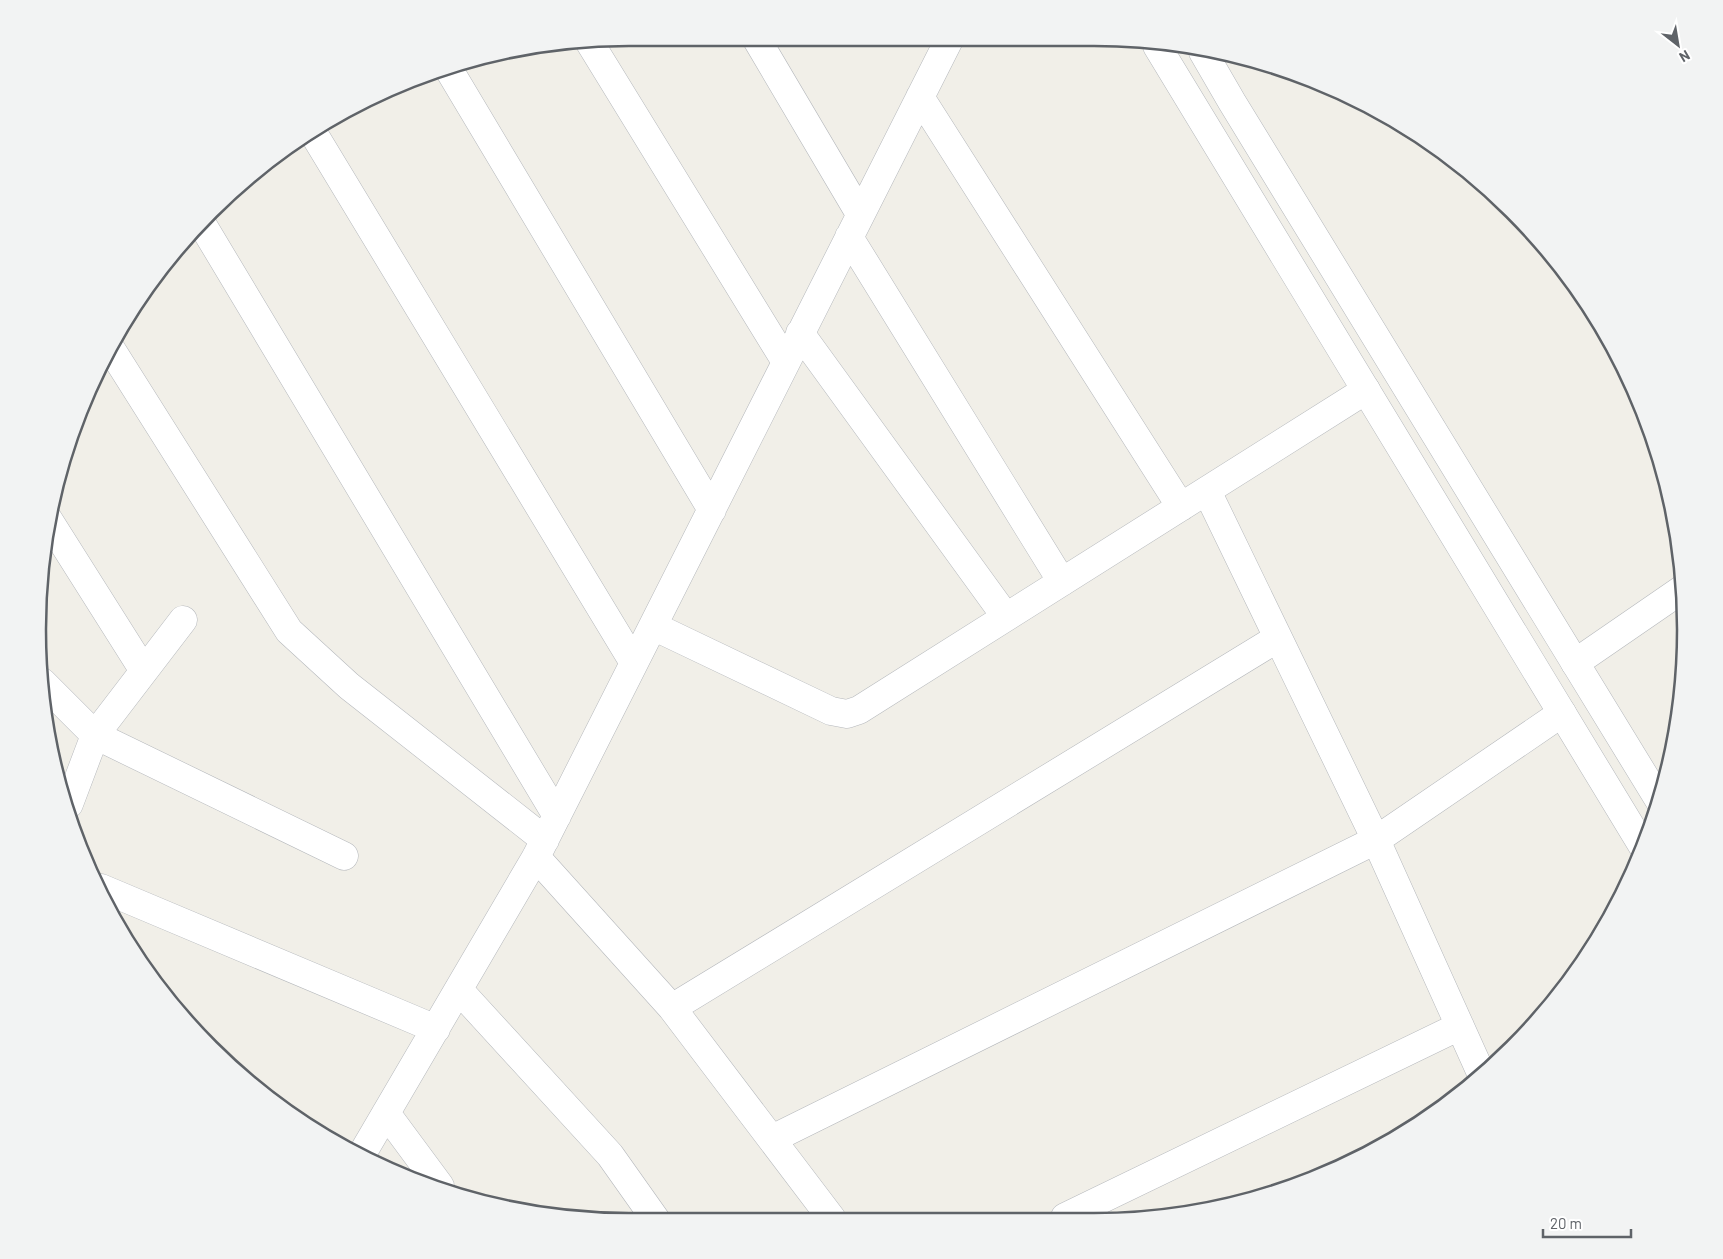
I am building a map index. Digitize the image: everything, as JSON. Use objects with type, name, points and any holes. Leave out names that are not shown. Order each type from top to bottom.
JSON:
[{"type":"street","points":[[760,46],[855,226],[1062,582]]},
{"type":"street","points":[[365,1149],[540,849],[946,46]]},
{"type":"street","points":[[592,47],[786,362]]},
{"type":"street","points":[[1159,50],[1638,838]]},
{"type":"street","points":[[1206,57],[1654,791]]},
{"type":"street","points":[[452,74],[712,510]]},
{"type":"street","points":[[920,97],[1181,507]]},
{"type":"street","points":[[316,138],[634,663]]},
{"type":"street","points":[[205,230],[557,816]]},
{"type":"street","points":[[800,333],[1006,617]]},
{"type":"street","points":[[115,355],[289,631],[349,686],[540,849],[672,1008],[828,1213]]},
{"type":"street","points":[[653,626],[831,711],[847,714],[859,710],[1366,390]]},
{"type":"street","points":[[1207,491],[1376,840],[1479,1067]]},
{"type":"street","points":[[1461,546],[1490,524]]},
{"type":"street","points":[[55,530],[144,670]]},
{"type":"street","points":[[1575,662],[1676,593]]},
{"type":"street","points":[[71,797],[96,735],[183,620]]},
{"type":"street","points":[[672,1008],[1278,638]]},
{"type":"street","points":[[49,689],[96,735],[344,856]]},
{"type":"street","points":[[772,1139],[1376,840],[1562,713]]},
{"type":"street","points":[[108,891],[436,1029]]},
{"type":"street","points":[[459,990],[610,1155],[651,1213]]},
{"type":"street","points":[[1073,1213],[1460,1026]]},
{"type":"street","points":[[386,1113],[435,1179]]}]
